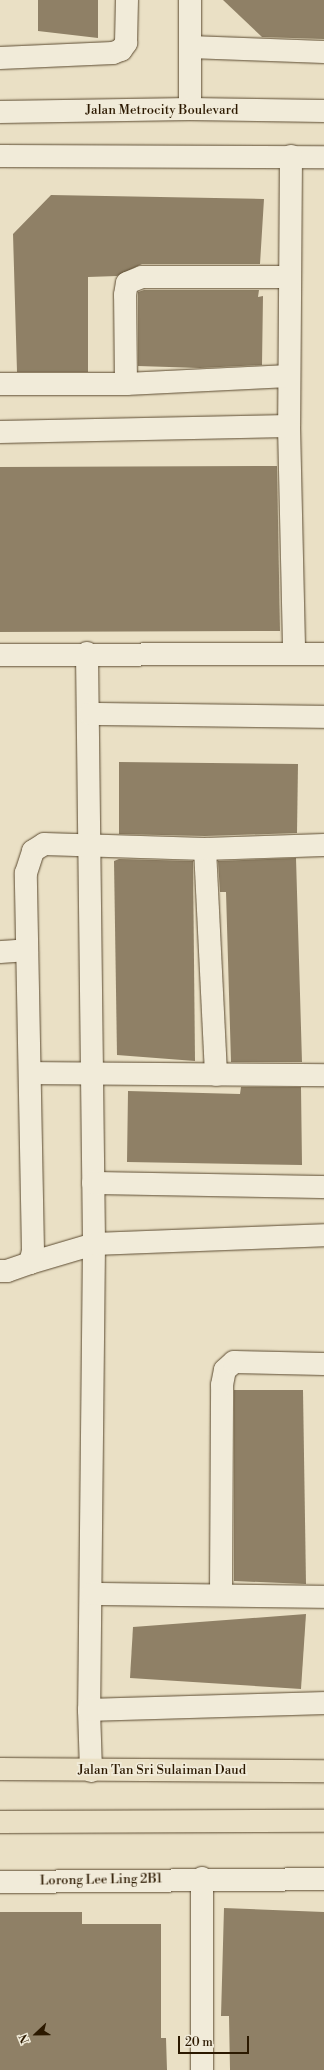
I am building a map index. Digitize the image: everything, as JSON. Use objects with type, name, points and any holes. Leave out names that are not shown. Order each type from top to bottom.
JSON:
[{"type":"main road","name":"Jalan Tan Sri Sulaiman Daud","points":[[0,1769],[91,1771],[324,1771]]},
{"type":"main road","points":[[0,1822],[324,1821]]},
{"type":"street","points":[[0,58],[113,53],[121,50],[126,43],[127,0]]},
{"type":"street","points":[[190,0],[190,109]]},
{"type":"street","points":[[190,47],[324,52]]},
{"type":"street","name":"Jalan Metrocity Boulevard","points":[[0,112],[190,109],[324,111]]},
{"type":"street","points":[[0,156],[324,157]]},
{"type":"street","points":[[291,156],[289,426],[294,654]]},
{"type":"street","points":[[126,384],[125,295],[127,284],[142,277],[289,277]]},
{"type":"street","points":[[0,384],[126,384],[289,376]]},
{"type":"street","points":[[0,432],[289,426]]},
{"type":"street","points":[[87,653],[90,714],[94,1244],[92,1594],[89,1710],[91,1771]]},
{"type":"street","points":[[0,655],[87,653],[324,654]]},
{"type":"street","points":[[90,714],[324,717]]},
{"type":"street","points":[[30,1263],[33,1251],[26,872],[34,851],[44,844],[91,844],[206,849],[324,846]]},
{"type":"street","points":[[206,849],[216,1075]]},
{"type":"street","points":[[0,952],[27,950]]},
{"type":"street","points":[[30,1073],[324,1075]]},
{"type":"street","points":[[93,1182],[324,1187]]},
{"type":"street","points":[[0,1270],[7,1272],[30,1263],[94,1244],[324,1235]]},
{"type":"street","points":[[221,1595],[222,1385],[225,1370],[234,1362],[324,1364]]},
{"type":"street","points":[[92,1594],[324,1597]]},
{"type":"street","points":[[89,1710],[324,1703]]},
{"type":"street","points":[[202,1878],[202,2070]]},
{"type":"street","name":"Lorong Lee Ling 2B1","points":[[0,1882],[202,1878],[324,1879]]},
{"type":"building","points":[[38,0],[98,0],[98,38],[38,31]]},
{"type":"building","points":[[223,0],[324,0],[324,39],[262,37]]},
{"type":"building","points":[[51,195],[264,199],[260,264],[142,264],[117,276],[88,277],[88,372],[17,372],[13,234]]},
{"type":"building","points":[[144,290],[259,290],[258,297],[263,296],[262,365],[200,368],[138,366],[138,292]]},
{"type":"building","points":[[277,466],[280,631],[0,632],[0,467]]},
{"type":"building","points":[[119,762],[298,764],[297,833],[205,836],[119,834]]},
{"type":"building","points":[[296,858],[302,1062],[231,1062],[226,892],[220,892],[218,861]]},
{"type":"building","points":[[119,859],[193,861],[195,1061],[117,1055],[114,861]]},
{"type":"building","points":[[241,1087],[301,1087],[302,1165],[127,1162],[128,1091],[240,1094]]},
{"type":"building","points":[[234,1390],[303,1390],[306,1584],[234,1581]]},
{"type":"building","points":[[306,1614],[301,1689],[130,1678],[133,1627]]},
{"type":"building","points":[[224,1908],[324,1912],[324,2070],[230,2070],[229,2016],[221,2016]]},
{"type":"building","points":[[0,1912],[82,1912],[82,1924],[161,1924],[161,2038],[166,2038],[167,2070],[0,2070]]}]
